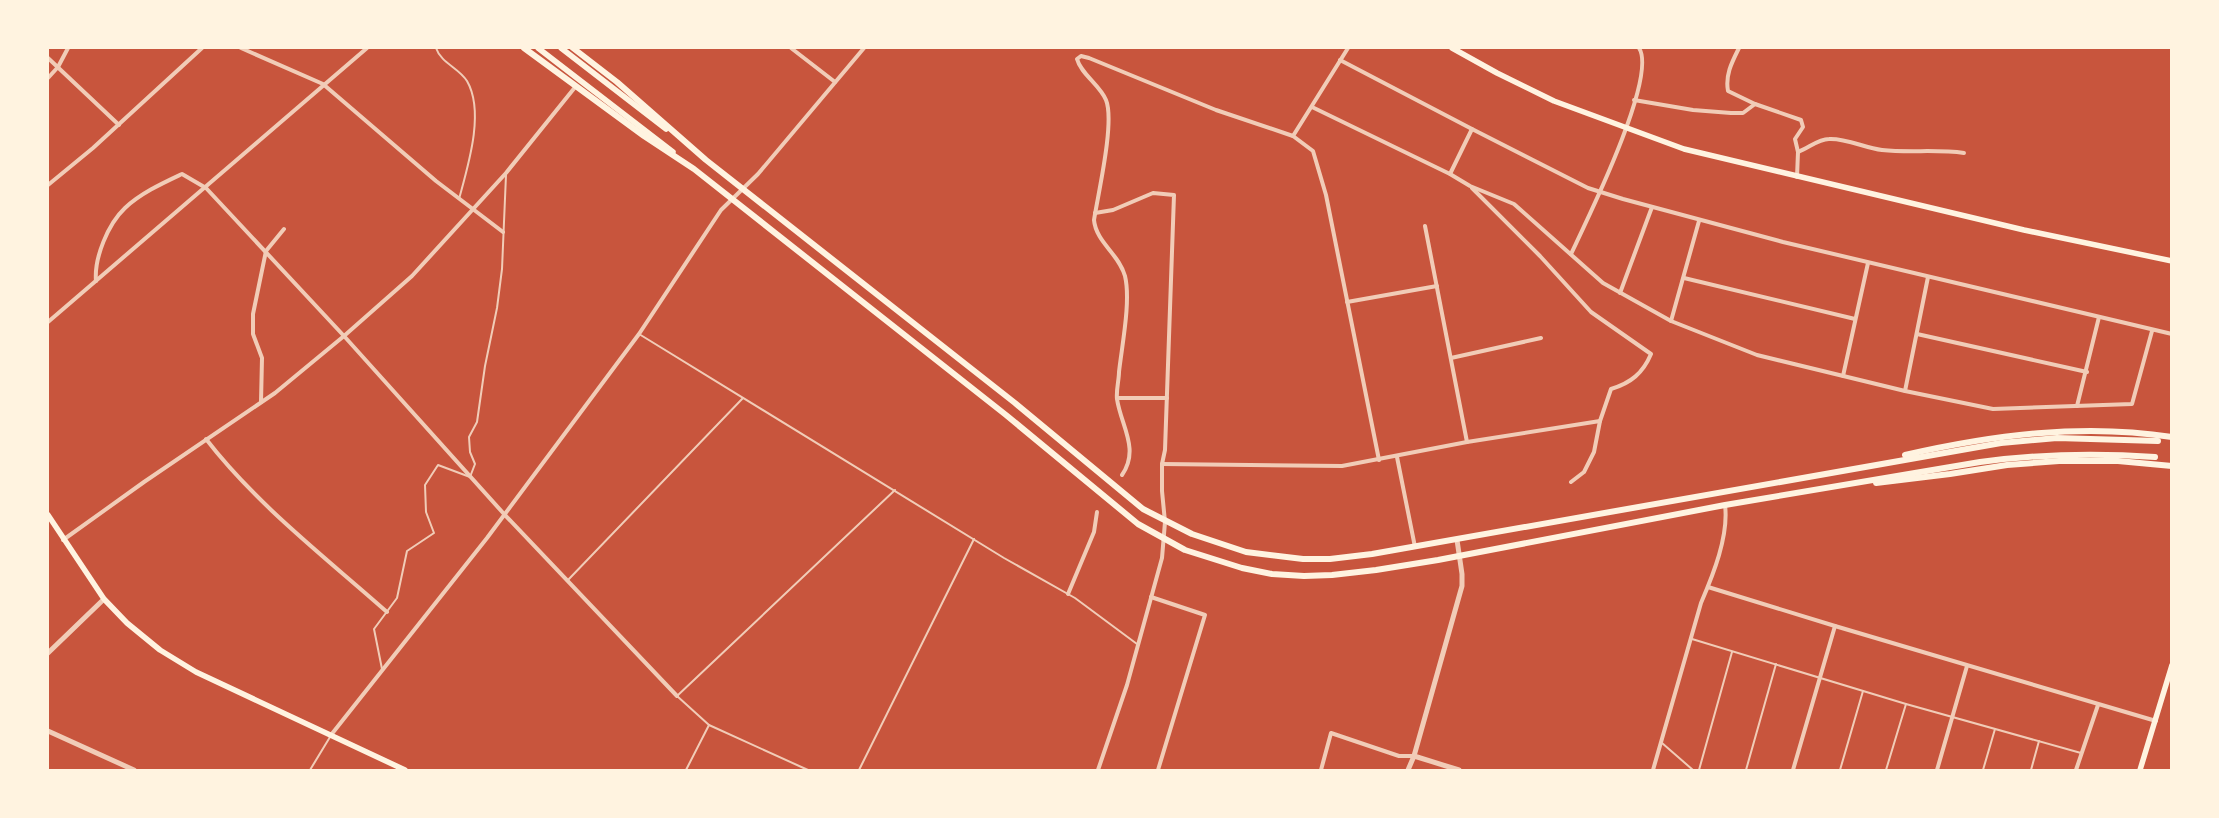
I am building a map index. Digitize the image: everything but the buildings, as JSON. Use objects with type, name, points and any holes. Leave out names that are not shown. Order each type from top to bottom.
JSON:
[{"type":"main road","points":[[524,48],[644,136],[694,169]]},
{"type":"main road","points":[[538,48],[1006,415],[1138,524],[1185,550],[1223,563],[1272,574],[1332,576],[1460,556],[1725,505],[2004,458],[2091,454],[2155,458]]},
{"type":"main road","points":[[561,48],[743,188],[1015,403],[1143,509],[1165,522],[1227,547],[1274,557],[1330,559],[1456,540],[1790,479],[2024,440],[2089,438],[2158,441]]},
{"type":"main road","points":[[573,48],[617,82],[703,157]]},
{"type":"main road","points":[[1452,48],[1524,88],[1626,129],[1684,149],[2014,228],[2172,261]]},
{"type":"main road","points":[[1790,479],[1949,445],[2023,433],[2089,431],[2172,437]]},
{"type":"main road","points":[[1793,493],[2025,463],[2101,460],[2172,466]]},
{"type":"main road","points":[[48,514],[63,540],[104,599],[128,623],[160,650],[196,672],[405,770]]},
{"type":"main road","points":[[2140,770],[2172,665]]},
{"type":"street","points":[[48,78],[58,68],[68,48]]},
{"type":"street","points":[[48,185],[119,125],[202,48]]},
{"type":"street","points":[[241,48],[323,84],[394,147],[503,232]]},
{"type":"street","points":[[48,322],[367,48]]},
{"type":"street","points":[[791,48],[835,82]]},
{"type":"street","points":[[331,735],[504,514],[639,334],[721,210],[758,174],[864,48]]},
{"type":"street","points":[[1293,136],[1348,48]]},
{"type":"street","points":[[1571,254],[1600,192],[1626,129],[1643,71],[1644,60],[1639,48]]},
{"type":"street","points":[[1738,48],[1730,67],[1727,84],[1728,91],[1755,104],[1801,120],[1802,126],[1795,139],[1798,152],[1797,176]]},
{"type":"street","points":[[1122,475],[1127,468],[1131,447],[1117,398],[1123,343],[1126,284],[1125,275],[1115,254],[1097,234],[1095,228],[1095,213],[1106,139],[1108,108],[1102,91],[1079,66],[1077,59],[1080,56],[1216,110],[1293,136],[1308,146],[1316,157],[1326,195],[1379,460]]},
{"type":"street","points":[[48,58],[119,125]]},
{"type":"street","points":[[1340,60],[1588,188],[1600,192],[1699,221],[1928,278],[2152,331],[2172,334]]},
{"type":"street","points":[[63,540],[261,402],[344,336],[412,276],[506,173],[576,86]]},
{"type":"street","points":[[1634,100],[1693,110],[1731,113],[1744,113],[1755,104]]},
{"type":"street","points":[[1312,107],[1450,174],[1470,186],[1514,204],[1603,283],[1671,321],[1756,355],[1906,391],[1993,409],[2132,404],[2152,331]]},
{"type":"street","points":[[1450,174],[1472,129]]},
{"type":"street","points":[[1798,152],[1811,147],[1819,140],[1831,138],[1843,140],[1864,148],[1884,150],[1946,150],[1964,153]]},
{"type":"street","points":[[96,281],[101,244],[125,208],[157,185],[182,174],[206,188],[344,336],[504,514],[677,696]]},
{"type":"street","points":[[1470,186],[1540,256],[1591,312],[1651,354],[1645,368],[1626,384],[1611,389],[1600,421],[1594,452],[1584,472],[1571,482]]},
{"type":"street","points":[[1095,213],[1121,208],[1153,193],[1174,195],[1165,450],[1162,464],[1165,522],[1162,558],[1127,684],[1098,770]]},
{"type":"street","points":[[1620,293],[1652,207]]},
{"type":"street","points":[[1671,321],[1699,221]]},
{"type":"street","points":[[1425,226],[1467,442]]},
{"type":"street","points":[[261,402],[262,358],[252,324],[266,251],[284,229]]},
{"type":"street","points":[[1843,376],[1868,263]]},
{"type":"street","points":[[1684,278],[1855,319]]},
{"type":"street","points":[[1906,391],[1928,278]]},
{"type":"street","points":[[1348,302],[1437,286]]},
{"type":"street","points":[[2077,406],[2087,372],[2098,317]]},
{"type":"street","points":[[1917,334],[2087,372]]},
{"type":"street","points":[[1451,358],[1541,338]]},
{"type":"street","points":[[1117,398],[1167,398]]},
{"type":"street","points":[[1162,464],[1342,466],[1397,457],[1467,442],[1600,421]]},
{"type":"street","points":[[206,440],[221,459],[272,510],[387,612]]},
{"type":"street","points":[[1397,457],[1415,547]]},
{"type":"street","points":[[1653,770],[1701,603],[1708,587],[1726,526],[1725,505]]},
{"type":"street","points":[[1068,594],[1094,532],[1097,512]]},
{"type":"street","points":[[1408,770],[1414,756],[1462,586],[1460,556],[1456,540]]},
{"type":"street","points":[[1708,587],[2156,721]]},
{"type":"street","points":[[1151,597],[1205,615],[1158,770]]},
{"type":"street","points":[[48,653],[104,599]]},
{"type":"street","points":[[1793,770],[1834,626]]},
{"type":"street","points":[[1937,770],[1967,666]]},
{"type":"street","points":[[2076,770],[2098,705]]},
{"type":"street","points":[[48,731],[126,769],[134,770]]},
{"type":"street","points":[[1320,770],[1331,733],[1399,756],[1414,756],[1458,770]]},
{"type":"lane","points":[[436,48],[438,54],[467,81],[476,112],[472,148],[459,198]]},
{"type":"lane","points":[[382,671],[374,629],[397,598],[407,551],[434,533],[426,512],[425,485],[438,465],[470,477],[475,464],[470,452],[470,436],[477,422],[484,366],[497,308],[502,269],[506,173]]},
{"type":"lane","points":[[639,334],[974,539],[1068,594],[1137,644]]},
{"type":"lane","points":[[568,580],[743,398]]},
{"type":"lane","points":[[808,770],[709,725],[677,696],[895,490]]},
{"type":"lane","points":[[859,770],[974,539]]},
{"type":"lane","points":[[1692,639],[1906,704],[2082,753]]},
{"type":"lane","points":[[1698,770],[1732,652]]},
{"type":"lane","points":[[1746,770],[1776,664]]},
{"type":"lane","points":[[1840,770],[1864,691]]},
{"type":"lane","points":[[1886,770],[1906,704]]},
{"type":"lane","points":[[686,770],[709,725]]},
{"type":"lane","points":[[1983,770],[1995,729]]},
{"type":"lane","points":[[310,770],[331,735]]},
{"type":"lane","points":[[2031,770],[2040,741]]},
{"type":"lane","points":[[1662,743],[1693,770]]}]
